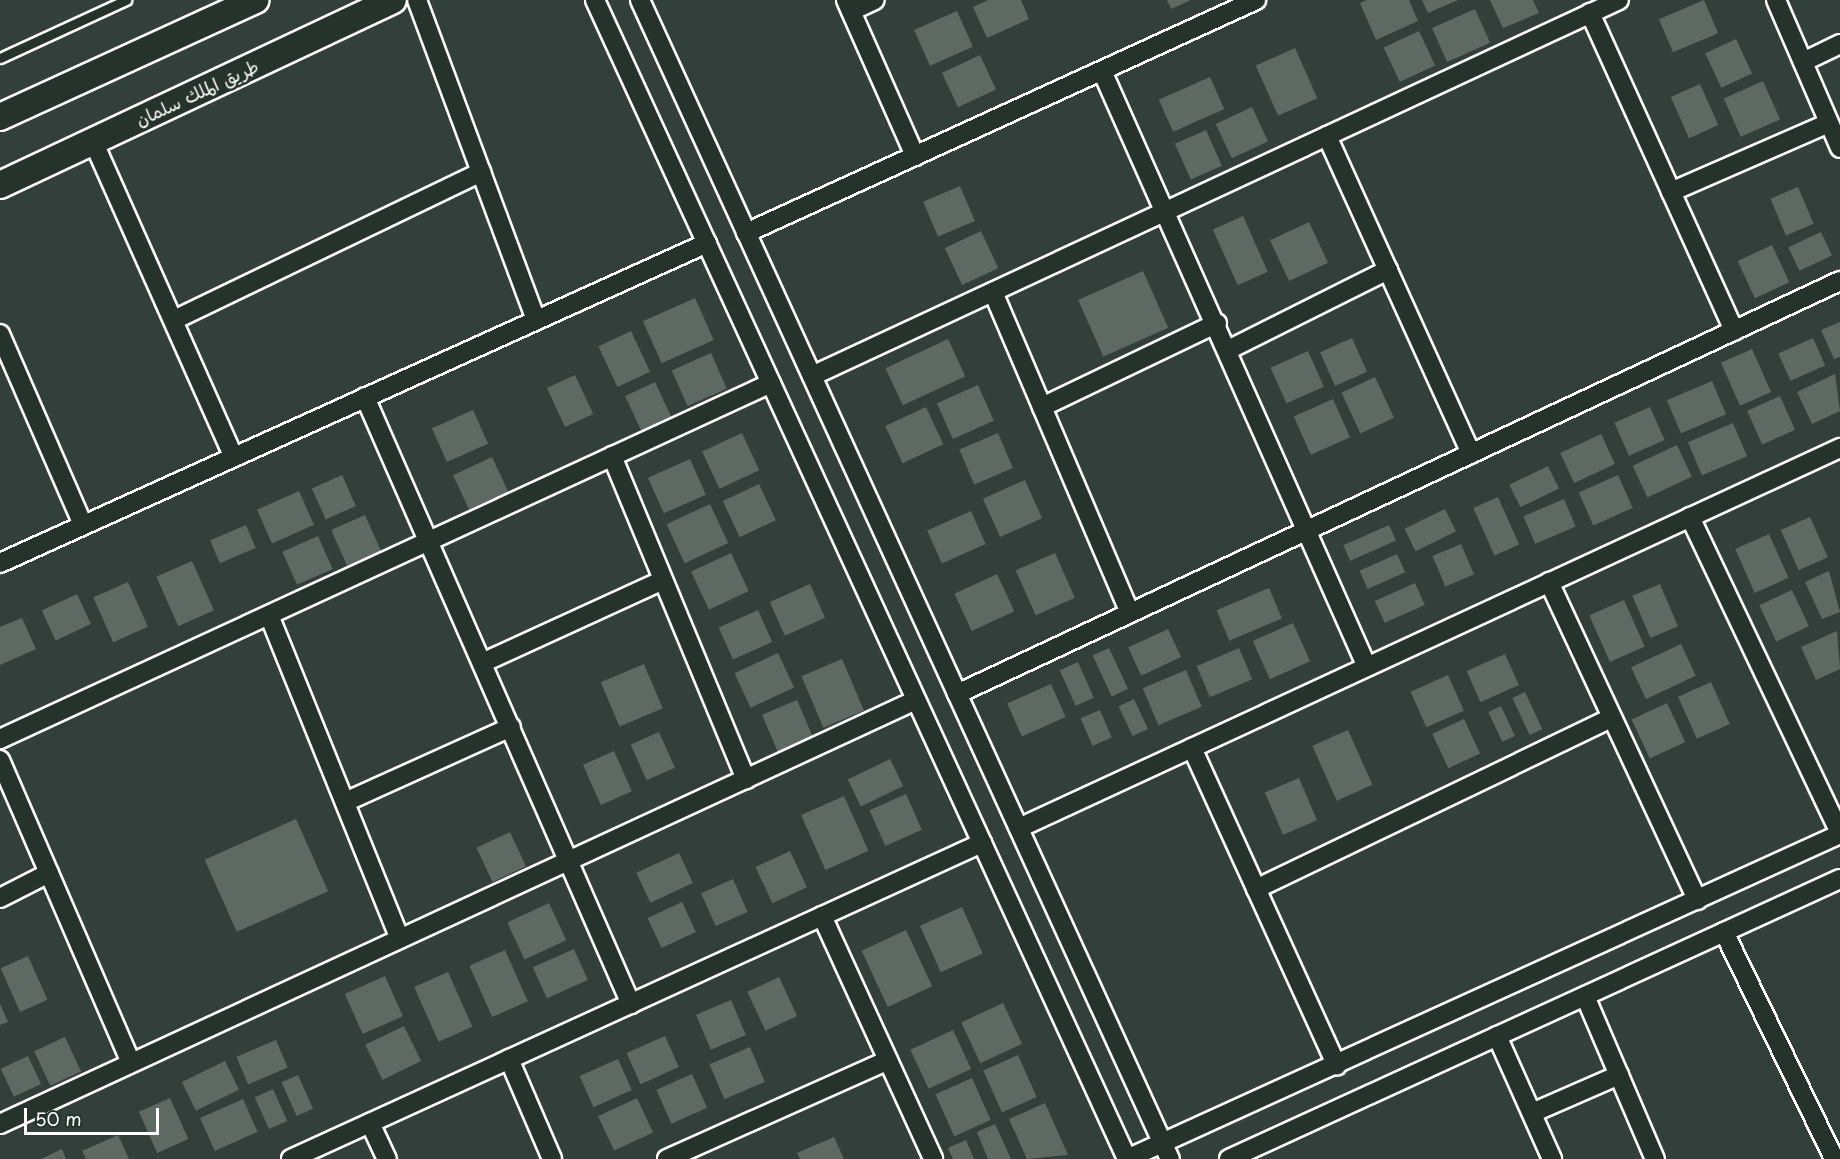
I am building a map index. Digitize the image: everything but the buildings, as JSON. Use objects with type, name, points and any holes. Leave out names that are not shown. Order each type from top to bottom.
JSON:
[{"type":"main road","points":[[0,117],[255,0]]},
{"type":"main road","name":"طريق الملك سلمان","points":[[0,185],[393,0]]},
{"type":"street","points":[[417,0],[536,320]]},
{"type":"street","points":[[596,0],[1127,1159],[1167,1152],[1337,1066],[1840,834],[1690,517]]},
{"type":"street","points":[[640,0],[1167,1152]]},
{"type":"street","points":[[874,0],[848,6],[915,156]]},
{"type":"street","points":[[746,233],[1256,0]]},
{"type":"street","points":[[812,376],[1619,0]]},
{"type":"street","points":[[1776,0],[1840,148]]},
{"type":"street","points":[[1590,14],[1734,331]]},
{"type":"street","points":[[1803,62],[1840,44]]},
{"type":"street","points":[[1102,70],[1168,211],[1367,667]]},
{"type":"street","points":[[1671,192],[1829,123]]},
{"type":"street","points":[[1327,136],[1471,454]]},
{"type":"street","points":[[93,141],[234,457]]},
{"type":"street","points":[[174,320],[481,171]]},
{"type":"street","points":[[0,563],[707,243]]},
{"type":"street","points":[[1228,350],[1388,270]]},
{"type":"street","points":[[957,694],[1840,281]]},
{"type":"street","points":[[993,292],[1130,613]]},
{"type":"street","points":[[1042,407],[1217,323]]},
{"type":"street","points":[[0,334],[83,525]]},
{"type":"street","points":[[0,739],[771,383]]},
{"type":"street","points":[[365,397],[570,860],[631,1004]]},
{"type":"street","points":[[1019,828],[1840,448]]},
{"type":"street","points":[[612,456],[746,779]]},
{"type":"street","points":[[482,663],[663,580]]},
{"type":"street","points":[[1549,582],[1697,900]]},
{"type":"street","points":[[268,615],[400,939]]},
{"type":"street","points":[[0,1124],[916,700]]},
{"type":"street","points":[[1256,889],[1612,718]]},
{"type":"street","points":[[345,802],[510,727]]},
{"type":"street","points":[[1192,748],[1337,1066]]},
{"type":"street","points":[[0,760],[131,1063]]},
{"type":"street","points":[[291,1159],[982,843]]},
{"type":"street","points":[[0,898],[49,873]]},
{"type":"street","points":[[1228,1159],[1840,879]]},
{"type":"street","points":[[822,916],[933,1159]]},
{"type":"street","points":[[1724,932],[1834,1159]]},
{"type":"street","points":[[1585,996],[1655,1159]]},
{"type":"street","points":[[1497,1036],[1552,1159]]},
{"type":"street","points":[[509,1059],[552,1159]]},
{"type":"street","points":[[667,1159],[888,1060]]},
{"type":"street","points":[[1532,1113],[1619,1075]]},
{"type":"street","points":[[370,1123],[387,1159]]},
{"type":"lane","points":[[0,58],[126,0]]}]
